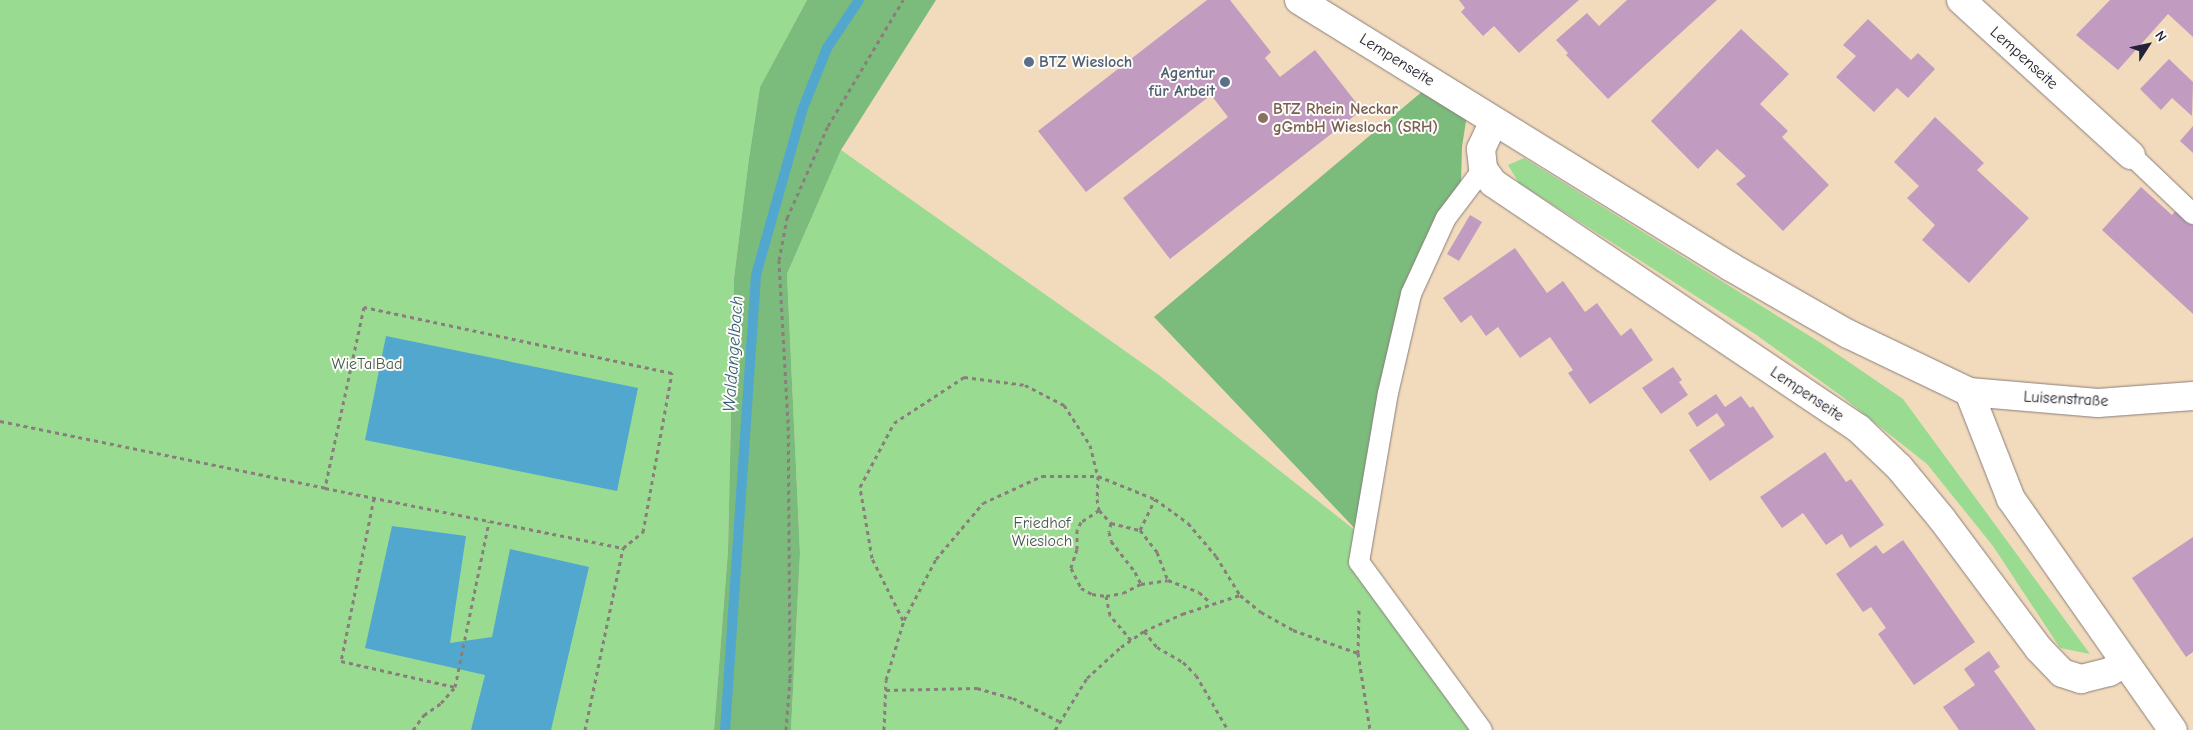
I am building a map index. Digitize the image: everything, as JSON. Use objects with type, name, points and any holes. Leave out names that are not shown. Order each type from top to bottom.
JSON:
[{"type":"street","name":"Lempenseite","points":[[1299,0],[1731,267],[1848,334],[1969,392]]},
{"type":"street","name":"Lempenseite","points":[[1961,0],[2132,155]]},
{"type":"street","points":[[1483,170],[1481,149],[1494,121]]},
{"type":"street","name":"Lempenseite","points":[[1483,170],[1493,184],[1858,428],[1899,467],[1953,533],[2039,649],[2062,673],[2081,679],[2109,672],[2125,663]]},
{"type":"street","points":[[1969,392],[2011,498],[2173,730]]},
{"type":"street","name":"Luisenstraße","points":[[1969,392],[2098,403],[2193,396]]},
{"type":"lane","points":[[2132,155],[2193,214]]},
{"type":"lane","points":[[1482,730],[1359,562],[1388,393],[1411,294],[1446,218],[1483,170]]},
{"type":"path","points":[[786,730],[790,678],[788,424],[779,260],[787,218],[828,126],[903,0]]},
{"type":"path","points":[[325,488],[364,307],[672,373],[643,532],[624,548],[585,730]]},
{"type":"path","points":[[904,620],[872,558],[860,487],[894,423],[964,377],[1025,385],[1064,405],[1090,446],[1098,476],[1097,499],[1099,510],[1112,523],[1140,530],[1157,552],[1168,580]]},
{"type":"path","points":[[0,421],[624,548]]},
{"type":"path","points":[[884,730],[886,690],[904,620],[936,559],[983,503],[1042,476],[1098,476],[1156,499],[1188,523],[1216,556],[1240,595],[1261,612],[1293,630],[1358,652],[1370,730]]},
{"type":"path","points":[[374,498],[340,661],[455,687]]},
{"type":"path","points":[[1140,530],[1156,499]]},
{"type":"path","points":[[1099,510],[1081,522],[1077,530],[1077,549],[1072,568],[1081,588],[1092,594],[1106,596],[1123,593],[1141,584],[1168,580],[1200,592],[1210,603]]},
{"type":"path","points":[[413,730],[424,715],[441,703],[455,687],[489,521]]},
{"type":"path","points":[[1112,523],[1111,541],[1135,572],[1141,584]]},
{"type":"path","points":[[1055,730],[1087,678],[1131,640],[1144,631],[1210,603],[1240,595]]},
{"type":"path","points":[[1106,596],[1110,615],[1131,640]]},
{"type":"path","points":[[1144,631],[1157,647],[1183,662],[1196,676],[1228,730]]},
{"type":"path","points":[[886,690],[977,688],[1013,698],[1059,721]]},
{"type":"green space","name":"WieTalBad","points":[[0,0],[807,0],[760,87],[749,158],[734,278],[728,550],[714,730],[0,730]]},
{"type":"green space","points":[[807,0],[936,0],[841,150],[787,274],[800,553],[791,730],[714,730],[728,550],[734,278],[749,158],[760,87]]},
{"type":"green space","points":[[1430,85],[1468,108],[1462,147],[1461,184],[1404,300],[1374,413],[1362,500],[1361,535],[1154,317]]},
{"type":"green space","name":"Friedhof Wiesloch","points":[[841,150],[1159,375],[1361,535],[1355,562],[1471,730],[791,730],[800,553],[787,274]]},
{"type":"green space","points":[[1524,158],[1821,343],[1903,399],[2090,654],[2060,648],[1993,546],[1927,464],[1840,395],[1755,334],[1519,183],[1508,165]]},
{"type":"water","points":[[386,336],[638,388],[617,491],[365,440]]},
{"type":"water","points":[[392,526],[466,536],[450,643],[492,637],[510,549],[589,567],[551,730],[471,730],[485,675],[365,648]]},
{"type":"building","points":[[1207,0],[1230,0],[1271,52],[1265,58],[1280,77],[1315,50],[1362,110],[1170,259],[1123,198],[1228,117],[1211,95],[1086,192],[1038,131]]},
{"type":"building","points":[[1459,0],[1579,0],[1519,53],[1494,26],[1483,36],[1461,12],[1465,8]]},
{"type":"building","points":[[1627,0],[1717,0],[1608,99],[1566,55],[1568,53],[1556,40],[1587,13],[1599,26]]},
{"type":"building","points":[[2110,0],[2193,0],[2193,37],[2168,14],[2118,70],[2076,35]]},
{"type":"building","points":[[1868,19],[1911,60],[1918,53],[1935,69],[1908,98],[1897,88],[1874,112],[1836,77],[1856,56],[1843,45]]},
{"type":"building","points":[[1741,29],[1789,74],[1760,104],[1788,131],[1782,137],[1829,185],[1783,231],[1736,184],[1746,176],[1717,149],[1698,169],[1651,121]]},
{"type":"building","points":[[2169,59],[2193,82],[2192,116],[2172,98],[2161,110],[2140,89]]},
{"type":"building","points":[[1935,117],[1984,163],[1977,170],[2029,218],[1969,283],[1922,240],[1935,225],[1907,198],[1919,186],[1894,162]]},
{"type":"building","points":[[2193,126],[2193,153],[2180,141]]},
{"type":"building","points":[[2141,187],[2172,215],[2180,206],[2193,218],[2193,314],[2102,230]]},
{"type":"building","points":[[1470,215],[1482,222],[1459,261],[1447,254]]},
{"type":"building","points":[[1515,248],[1547,293],[1563,281],[1585,312],[1597,303],[1621,336],[1631,328],[1653,360],[1590,404],[1568,373],[1573,370],[1550,337],[1520,358],[1498,327],[1486,336],[1471,315],[1461,323],[1443,298]]},
{"type":"building","points":[[1673,367],[1682,380],[1679,382],[1688,395],[1661,414],[1642,388]]},
{"type":"building","points":[[1716,394],[1725,407],[1741,396],[1750,408],[1753,406],[1774,437],[1710,481],[1689,450],[1725,425],[1717,413],[1697,427],[1688,413]]},
{"type":"building","points":[[1825,452],[1846,482],[1851,479],[1884,525],[1850,548],[1842,534],[1826,545],[1803,513],[1782,528],[1760,497]]},
{"type":"building","points":[[2193,537],[2193,652],[2186,657],[2132,578]]},
{"type":"building","points":[[1903,540],[1975,642],[1914,685],[1878,634],[1886,628],[1871,607],[1863,612],[1836,574],[1876,545],[1883,554]]},
{"type":"building","points":[[1989,651],[2000,667],[1994,671],[2036,730],[1959,730],[1943,707],[1975,685],[1964,669]]},
{"type":"waterway","name":"Waldangelbach","points":[[725,730],[756,275],[803,108],[827,48],[859,0]]},
{"type":"place","name":"BTZ Wiesloch","points":[[1029,62]]},
{"type":"place","name":"Agentur für Arbeit","points":[[1225,82]]},
{"type":"place","name":"BTZ Rhein Neckar gGmbH Wiesloch (SRH)","points":[[1263,118]]}]
